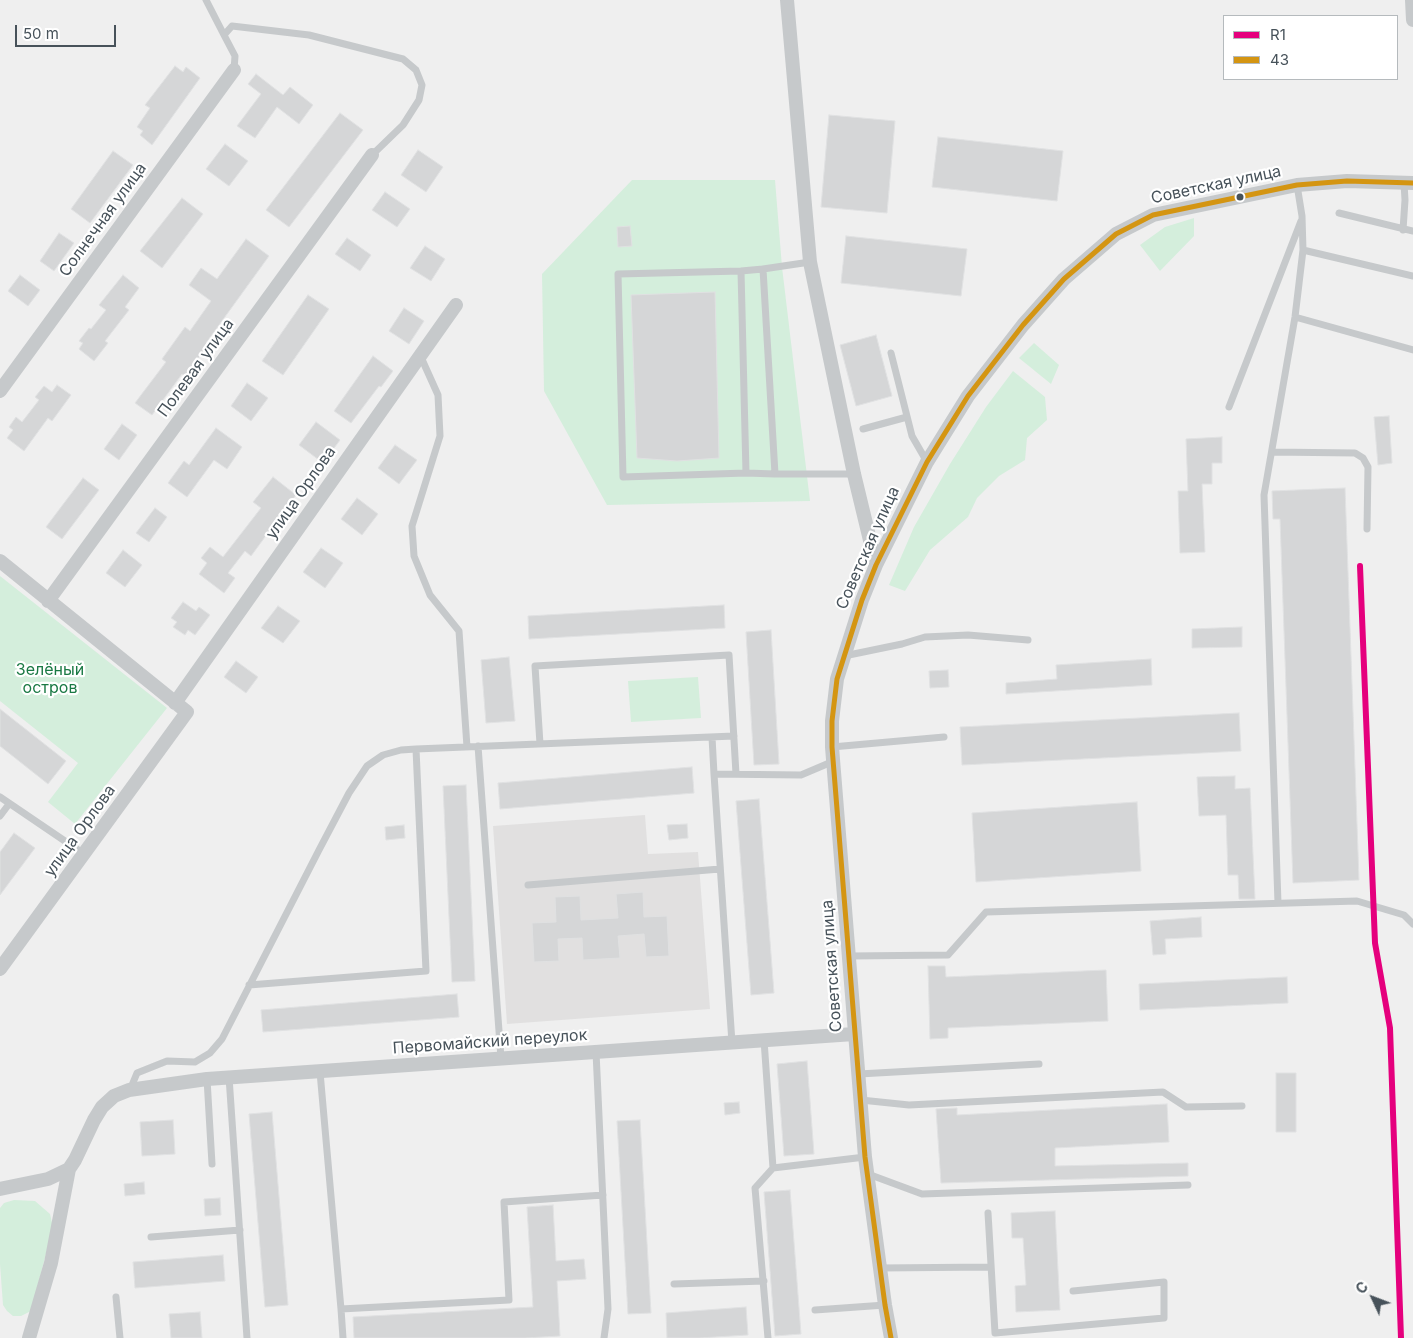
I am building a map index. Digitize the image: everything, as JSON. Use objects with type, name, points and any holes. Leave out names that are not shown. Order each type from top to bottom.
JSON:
[{"type":"street","points":[[787,0],[810,262],[854,474],[876,565]]},
{"type":"street","points":[[1412,0],[1413,20]]},
{"type":"street","name":"Солнечная улица","points":[[0,391],[234,70]]},
{"type":"street","name":"Полевая улица","points":[[48,601],[372,155]]},
{"type":"street","name":"Советская улица","points":[[891,1338],[865,1157],[833,754],[834,696],[837,679],[862,600],[876,565],[927,462],[968,396],[1024,325],[1064,279],[1116,234],[1153,215],[1297,185],[1347,180],[1409,183]]},
{"type":"street","name":"улица Орлова","points":[[0,969],[187,712],[175,703],[456,305]]},
{"type":"street","points":[[0,561],[175,703]]},
{"type":"street","name":"Первомайский переулок","points":[[129,1090],[229,1077],[854,1034]]},
{"type":"street","points":[[29,1338],[51,1263],[69,1169],[102,1107],[114,1096],[129,1090]]},
{"type":"street","points":[[0,1189],[48,1179],[69,1169]]},
{"type":"lane","points":[[206,0],[235,56],[234,70]]},
{"type":"lane","points":[[224,35],[232,26],[309,35],[403,58],[416,70],[422,85],[419,100],[403,125],[372,155]]},
{"type":"lane","points":[[1403,230],[1405,200],[1409,183]]},
{"type":"lane","points":[[1278,903],[1264,495],[1296,317],[1303,250],[1302,216],[1297,185]]},
{"type":"lane","points":[[1339,213],[1413,231]]},
{"type":"lane","points":[[1229,407],[1302,216]]},
{"type":"lane","points":[[1303,250],[1413,276]]},
{"type":"lane","points":[[810,262],[741,271],[618,274],[623,477],[854,474]]},
{"type":"lane","points":[[763,269],[775,474]]},
{"type":"lane","points":[[741,271],[746,474]]},
{"type":"lane","points":[[1296,317],[1413,350]]},
{"type":"lane","points":[[891,353],[912,436],[927,462]]},
{"type":"lane","points":[[420,355],[438,395],[440,436],[412,526],[414,556],[430,596],[459,632],[467,747]]},
{"type":"lane","points":[[863,429],[907,417]]},
{"type":"lane","points":[[1272,452],[1355,453],[1363,458],[1368,467],[1366,529]]},
{"type":"lane","points":[[844,656],[902,644],[925,637],[968,636],[1028,640]]},
{"type":"lane","points":[[540,744],[535,666],[729,655],[736,774]]},
{"type":"lane","points":[[129,1090],[137,1073],[167,1061],[195,1062],[210,1053],[222,1039],[345,801],[367,766],[383,755],[401,750],[416,749],[734,736]]},
{"type":"lane","points":[[712,737],[732,1043]]},
{"type":"lane","points":[[714,774],[801,775],[833,754],[944,737]]},
{"type":"lane","points":[[478,746],[501,1058]]},
{"type":"lane","points":[[249,985],[426,971],[416,749]]},
{"type":"lane","points":[[0,797],[84,854]]},
{"type":"lane","points":[[0,816],[9,804]]},
{"type":"lane","points":[[528,885],[720,869]]},
{"type":"lane","points":[[850,956],[948,955],[986,912],[1357,901],[1404,915],[1413,924]]},
{"type":"lane","points":[[764,1040],[773,1168]]},
{"type":"lane","points":[[596,1052],[608,1309],[604,1338]]},
{"type":"lane","points":[[859,1074],[1039,1064]]},
{"type":"lane","points":[[320,1072],[343,1338]]},
{"type":"lane","points":[[229,1077],[248,1338]]},
{"type":"lane","points":[[207,1079],[212,1164]]},
{"type":"lane","points":[[861,1100],[909,1105],[1164,1092],[1186,1107],[1242,1106]]},
{"type":"lane","points":[[768,1338],[755,1188],[773,1168],[865,1157]]},
{"type":"lane","points":[[867,1174],[922,1194],[1188,1185]]},
{"type":"lane","points":[[341,1309],[509,1300],[504,1202],[603,1195]]},
{"type":"lane","points":[[988,1213],[995,1333],[1164,1318],[1164,1282],[1073,1291]]},
{"type":"lane","points":[[151,1237],[240,1230]]},
{"type":"lane","points":[[880,1268],[991,1267]]},
{"type":"lane","points":[[674,1284],[764,1280]]},
{"type":"lane","points":[[116,1298],[120,1338]]},
{"type":"lane","points":[[815,1310],[885,1305]]},
{"type":"shaded area","points":[[645,815],[648,854],[698,852],[710,1009],[507,1024],[493,826]]},
{"type":"green space","points":[[632,180],[775,180],[782,267],[810,501],[607,505],[544,391],[542,274]]},
{"type":"green space","points":[[1194,218],[1194,236],[1160,271],[1140,245],[1165,227]]},
{"type":"green space","points":[[1034,343],[1059,365],[1051,384],[1019,358]]},
{"type":"green space","points":[[1013,371],[1045,397],[1047,420],[1027,438],[1025,460],[999,476],[977,498],[968,517],[930,550],[905,591],[889,585],[914,527],[950,464],[986,407]]},
{"type":"green space","name":"Зелёный остров","points":[[0,576],[167,708],[75,824],[48,802],[78,763],[0,701]]},
{"type":"green space","points":[[698,677],[701,718],[631,722],[628,681]]},
{"type":"green space","points":[[14,1200],[35,1201],[50,1214],[53,1227],[31,1311],[21,1316],[13,1316],[3,1305],[0,1264],[0,1208],[4,1203]]},
{"type":"building","points":[[175,66],[183,72],[186,67],[200,78],[152,145],[140,135],[143,131],[137,127],[150,108],[145,105]]},
{"type":"building","points":[[256,74],[283,95],[290,87],[313,105],[299,124],[277,107],[255,138],[237,126],[261,94],[248,84]]},
{"type":"building","points":[[340,113],[363,130],[289,227],[266,210]]},
{"type":"building","points":[[829,115],[895,121],[887,213],[821,207]]},
{"type":"building","points":[[938,137],[1063,151],[1057,201],[932,187]]},
{"type":"building","points":[[225,144],[248,161],[229,186],[206,169]]},
{"type":"building","points":[[418,150],[443,167],[426,192],[401,175]]},
{"type":"building","points":[[113,151],[133,165],[90,223],[71,209]]},
{"type":"building","points":[[385,192],[410,209],[397,227],[372,210]]},
{"type":"building","points":[[182,198],[203,214],[162,268],[140,251]]},
{"type":"building","points":[[630,226],[632,246],[618,247],[617,227]]},
{"type":"building","points":[[59,233],[74,243],[54,271],[40,261]]},
{"type":"building","points":[[846,236],[967,249],[961,296],[841,283]]},
{"type":"building","points":[[347,238],[371,255],[360,271],[335,254]]},
{"type":"building","points":[[246,239],[269,256],[206,343],[208,345],[185,376],[182,374],[152,415],[135,403],[166,362],[162,359],[185,327],[190,331],[211,301],[189,285],[201,268],[217,279]]},
{"type":"building","points":[[425,246],[445,259],[431,281],[410,268]]},
{"type":"building","points":[[20,275],[40,290],[28,306],[8,291]]},
{"type":"building","points":[[123,275],[139,288],[125,307],[129,310],[105,341],[108,343],[94,361],[79,349],[83,343],[79,341],[106,310],[99,305]]},
{"type":"building","points":[[715,292],[719,458],[677,461],[637,458],[631,295]]},
{"type":"building","points":[[308,295],[329,309],[283,375],[262,361]]},
{"type":"building","points":[[404,308],[424,321],[409,344],[389,331]]},
{"type":"building","points":[[876,335],[892,396],[856,406],[840,345]]},
{"type":"building","points":[[373,356],[393,371],[351,423],[334,411]]},
{"type":"building","points":[[247,383],[268,398],[251,421],[231,406]]},
{"type":"building","points":[[57,385],[71,395],[52,421],[48,418],[24,451],[7,438],[13,430],[9,427],[16,417],[22,422],[39,400],[35,397],[44,386],[52,392]]},
{"type":"building","points":[[1389,416],[1392,463],[1378,465],[1374,417]]},
{"type":"building","points":[[316,422],[340,440],[323,463],[299,445]]},
{"type":"building","points":[[122,424],[137,435],[119,460],[104,449]]},
{"type":"building","points":[[216,428],[242,447],[227,469],[214,460],[187,497],[168,483],[184,461],[189,465]]},
{"type":"building","points":[[1222,437],[1222,463],[1212,463],[1212,484],[1202,484],[1205,552],[1180,553],[1178,491],[1188,491],[1186,439]]},
{"type":"building","points":[[395,445],[417,460],[399,484],[378,468]]},
{"type":"building","points":[[273,477],[296,495],[251,556],[245,551],[228,573],[235,578],[224,593],[199,574],[207,563],[201,558],[210,547],[223,557],[261,508],[253,502]]},
{"type":"building","points":[[83,478],[99,490],[62,539],[46,527]]},
{"type":"building","points":[[1345,488],[1359,880],[1293,883],[1280,519],[1273,519],[1272,491]]},
{"type":"building","points":[[357,498],[378,514],[362,535],[341,519]]},
{"type":"building","points":[[155,508],[167,517],[149,542],[136,533]]},
{"type":"building","points":[[321,548],[343,563],[325,588],[303,572]]},
{"type":"building","points":[[123,550],[142,565],[125,587],[106,573]]},
{"type":"building","points":[[183,602],[196,611],[199,607],[210,615],[195,635],[188,630],[185,635],[173,627],[177,622],[171,618]]},
{"type":"building","points":[[724,605],[725,628],[529,639],[528,616]]},
{"type":"building","points":[[278,606],[300,621],[283,643],[261,628]]},
{"type":"building","points":[[1242,627],[1242,647],[1192,648],[1192,629]]},
{"type":"building","points":[[771,630],[779,764],[754,765],[746,632]]},
{"type":"building","points":[[509,657],[515,721],[486,723],[481,660]]},
{"type":"building","points":[[1151,659],[1152,685],[1006,694],[1006,683],[1057,679],[1056,665]]},
{"type":"building","points":[[236,661],[258,677],[246,693],[224,677]]},
{"type":"building","points":[[948,670],[949,687],[930,688],[929,671]]},
{"type":"building","points":[[0,709],[66,761],[48,784],[0,746]]},
{"type":"building","points":[[1239,713],[1241,751],[962,765],[960,727]]},
{"type":"building","points":[[692,767],[694,793],[500,809],[498,783]]},
{"type":"building","points":[[1235,776],[1235,789],[1250,788],[1255,899],[1239,899],[1238,875],[1228,875],[1226,815],[1199,816],[1197,777]]},
{"type":"building","points":[[466,785],[475,981],[452,982],[443,786]]},
{"type":"building","points":[[759,799],[774,993],[751,995],[736,801]]},
{"type":"building","points":[[1137,802],[1141,871],[976,882],[972,813]]},
{"type":"building","points":[[687,824],[688,838],[669,840],[667,825]]},
{"type":"building","points":[[404,825],[405,838],[386,840],[385,827]]},
{"type":"building","points":[[14,833],[35,848],[0,895],[0,852]]},
{"type":"building","points":[[643,892],[644,917],[667,916],[669,956],[646,957],[644,934],[618,936],[620,958],[583,960],[582,938],[558,939],[559,961],[534,962],[532,923],[556,922],[555,897],[580,896],[581,920],[618,918],[616,894]]},
{"type":"building","points":[[1201,917],[1202,937],[1165,939],[1166,954],[1153,955],[1150,921]]},
{"type":"building","points":[[928,966],[945,966],[946,977],[1106,970],[1108,1021],[948,1028],[948,1038],[930,1039]]},
{"type":"building","points":[[1287,977],[1288,1003],[1140,1010],[1139,984]]},
{"type":"building","points":[[457,994],[459,1017],[263,1032],[261,1010]]},
{"type":"building","points":[[807,1061],[814,1154],[784,1156],[777,1064]]},
{"type":"building","points":[[1276,1073],[1296,1073],[1296,1132],[1276,1132]]},
{"type":"building","points":[[739,1102],[740,1113],[725,1115],[724,1103]]},
{"type":"building","points":[[1167,1104],[1169,1142],[1055,1148],[1055,1166],[1188,1163],[1188,1176],[941,1183],[936,1109],[957,1108],[957,1115]]},
{"type":"building","points":[[272,1112],[288,1305],[265,1307],[249,1114]]},
{"type":"building","points":[[173,1120],[175,1154],[142,1156],[140,1122]]},
{"type":"building","points":[[640,1120],[651,1313],[628,1314],[617,1121]]},
{"type":"building","points":[[144,1182],[145,1194],[125,1196],[124,1184]]},
{"type":"building","points":[[790,1190],[801,1334],[775,1336],[764,1192]]},
{"type":"building","points":[[220,1198],[221,1215],[205,1216],[204,1199]]},
{"type":"building","points":[[553,1205],[556,1261],[584,1259],[586,1279],[557,1281],[560,1336],[525,1338],[354,1338],[353,1317],[533,1307],[527,1207]]},
{"type":"building","points":[[1055,1211],[1060,1310],[1016,1312],[1015,1286],[1026,1285],[1023,1238],[1012,1238],[1011,1213]]},
{"type":"building","points":[[223,1255],[225,1281],[135,1288],[133,1262]]},
{"type":"building","points":[[746,1307],[748,1335],[667,1338],[666,1313]]},
{"type":"building","points":[[200,1312],[202,1338],[171,1338],[169,1314]]},
{"type":"transit line","name":"43","points":[[891,1338],[865,1157],[832,747],[832,721],[837,679],[862,600],[876,565],[927,462],[968,396],[1023,325],[1064,279],[1116,234],[1153,215],[1297,185],[1347,181],[1413,183]]},
{"type":"transit line","name":"R1","points":[[1360,566],[1375,943],[1390,1028],[1401,1338]]}]
